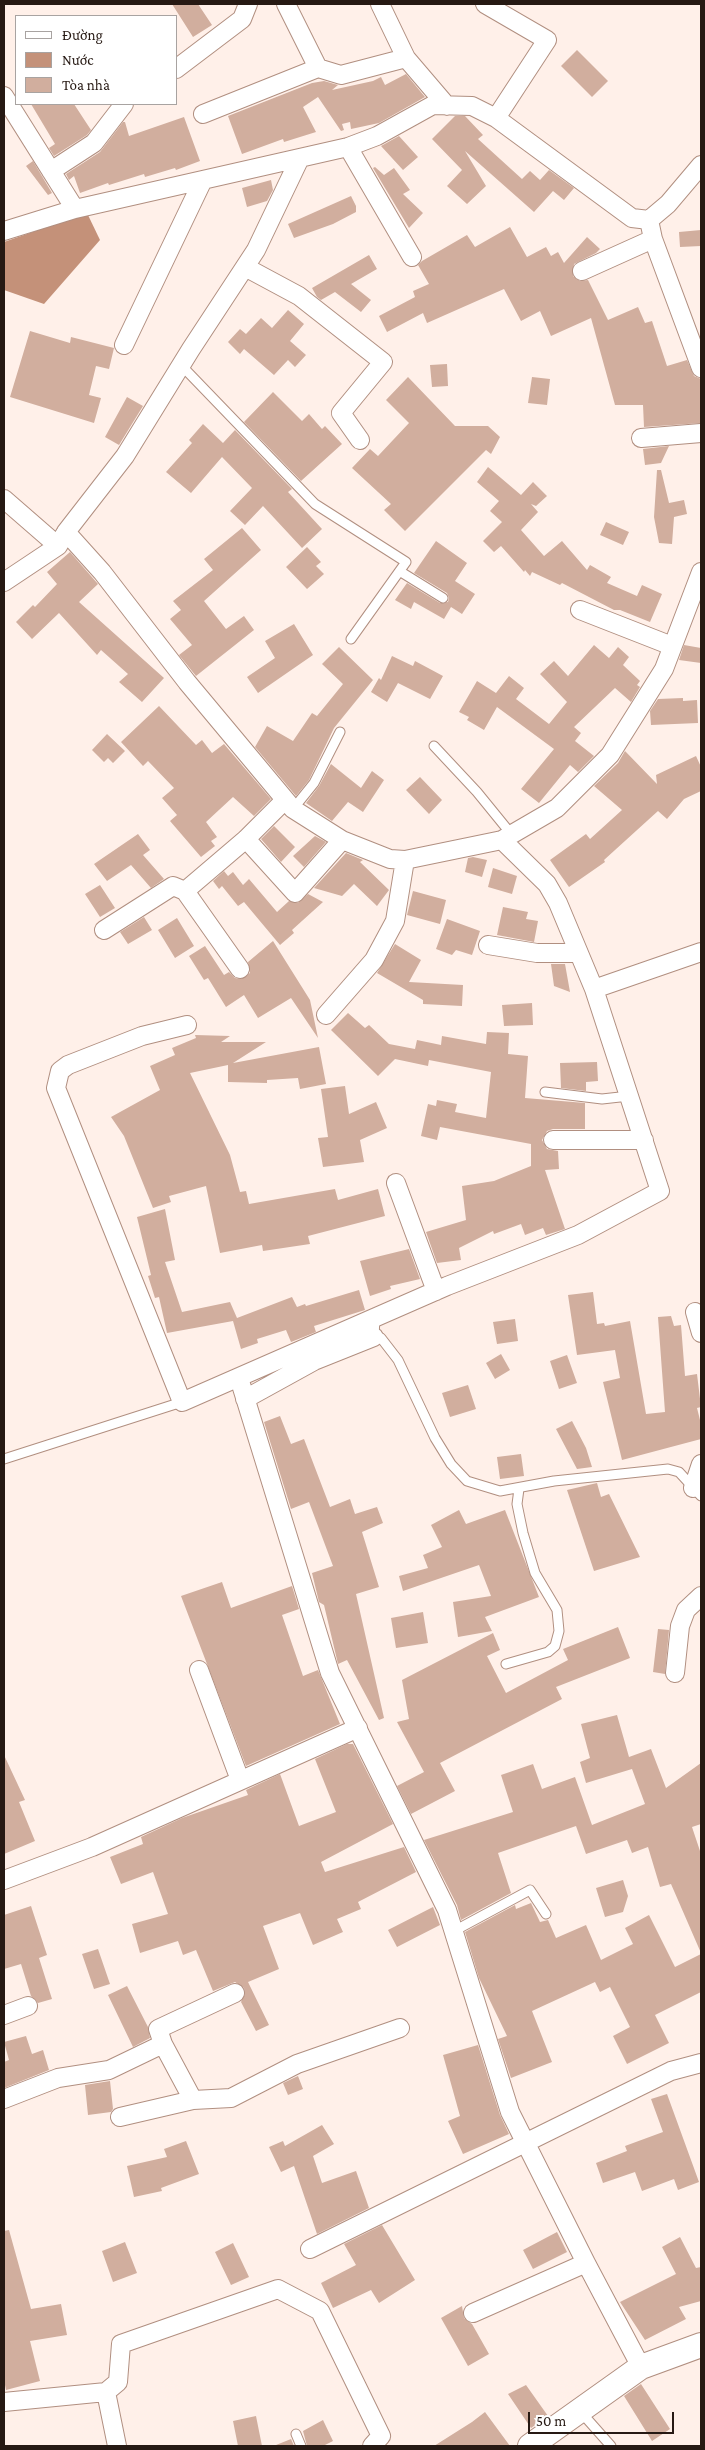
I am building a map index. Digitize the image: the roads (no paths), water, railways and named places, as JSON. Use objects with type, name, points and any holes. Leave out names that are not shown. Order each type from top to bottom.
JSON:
[{"type":"street","points":[[178,67],[242,19],[248,4]]},
{"type":"street","points":[[286,4],[318,68]]},
{"type":"street","points":[[380,4],[406,58],[447,106]]},
{"type":"street","points":[[485,4],[547,40],[496,118]]},
{"type":"street","points":[[203,114],[318,68],[341,76],[406,58]]},
{"type":"street","points":[[4,96],[74,209]]},
{"type":"street","points":[[51,171],[94,142],[123,105]]},
{"type":"street","points":[[4,230],[74,209],[348,147],[377,136],[433,106],[472,106],[496,118],[632,218],[650,220],[668,204],[701,165]]},
{"type":"street","points":[[348,147],[412,258]]},
{"type":"street","points":[[4,582],[62,539],[126,456],[181,365],[256,250],[300,158]]},
{"type":"street","points":[[124,345],[203,180]]},
{"type":"street","points":[[650,220],[653,239],[701,368]]},
{"type":"street","points":[[582,271],[653,239]]},
{"type":"street","points":[[245,267],[299,296],[383,362],[341,413],[360,440]]},
{"type":"street","points":[[641,438],[701,433]]},
{"type":"street","points":[[4,499],[62,539],[102,572],[188,682],[289,805],[342,840],[390,859],[405,860],[507,838],[557,808],[610,756],[664,669],[701,572]]},
{"type":"street","points":[[580,610],[672,646]]},
{"type":"street","points":[[185,891],[289,805]]},
{"type":"street","points":[[187,1025],[142,1036],[68,1065],[60,1070],[56,1088],[182,1402],[436,1291],[578,1235],[660,1191],[594,989],[558,903],[547,884],[507,838]]},
{"type":"street","points":[[246,839],[295,893],[342,840]]},
{"type":"street","points":[[326,1015],[374,960],[395,921],[405,860]]},
{"type":"street","points":[[104,930],[173,886],[185,891],[240,969]]},
{"type":"street","points":[[488,945],[537,953],[578,953]]},
{"type":"street","points":[[594,989],[701,952]]},
{"type":"street","points":[[553,1140],[644,1140]]},
{"type":"street","points":[[396,1183],[436,1291]]},
{"type":"street","points":[[695,1312],[701,1333]]},
{"type":"street","points":[[245,1399],[314,1361],[374,1337]]},
{"type":"street","points":[[239,1378],[330,1673],[447,1910],[510,2112],[640,2367]]},
{"type":"street","points":[[697,1492],[701,1464]]},
{"type":"street","points":[[675,1673],[680,1626],[686,1610],[701,1596]]},
{"type":"street","points":[[199,1670],[240,1780]]},
{"type":"street","points":[[4,1880],[92,1847],[358,1728]]},
{"type":"street","points":[[193,2100],[163,2044],[158,2029],[235,1993]]},
{"type":"street","points":[[4,2016],[28,2006]]},
{"type":"street","points":[[120,2117],[193,2100],[231,2098],[297,2064],[400,2028]]},
{"type":"street","points":[[4,2100],[58,2078],[109,2070],[163,2044]]},
{"type":"street","points":[[310,2249],[525,2141],[671,2071],[701,2063]]},
{"type":"street","points":[[473,2313],[586,2263]]},
{"type":"street","points":[[4,2402],[106,2392],[118,2382],[121,2344],[278,2289],[320,2311],[381,2436],[372,2446]]},
{"type":"street","points":[[530,2446],[640,2367],[701,2344]]},
{"type":"street","points":[[106,2392],[117,2446]]},
{"type":"lane","points":[[181,365],[315,504],[406,562],[351,639]]},
{"type":"lane","points":[[400,572],[443,598]]},
{"type":"lane","points":[[289,805],[314,783],[340,732]]},
{"type":"lane","points":[[434,746],[477,792],[507,838]]},
{"type":"lane","points":[[545,1092],[602,1099],[629,1096]]},
{"type":"lane","points":[[374,1318],[374,1337],[381,1338],[398,1360],[435,1438],[451,1464],[467,1481],[500,1492],[519,1490],[554,1481],[668,1469],[679,1472],[697,1492]]},
{"type":"lane","points":[[4,1459],[182,1402]]},
{"type":"lane","points":[[506,1664],[548,1652],[555,1646],[559,1630],[557,1610],[535,1573],[523,1534],[517,1504],[519,1490]]},
{"type":"lane","points":[[454,1932],[530,1890],[546,1914]]},
{"type":"lane","points":[[580,2411],[611,2446]]},
{"type":"lane","points":[[296,2434],[301,2446]]},
{"type":"water","points":[[87,213],[100,240],[44,304],[4,290],[4,242]]}]
